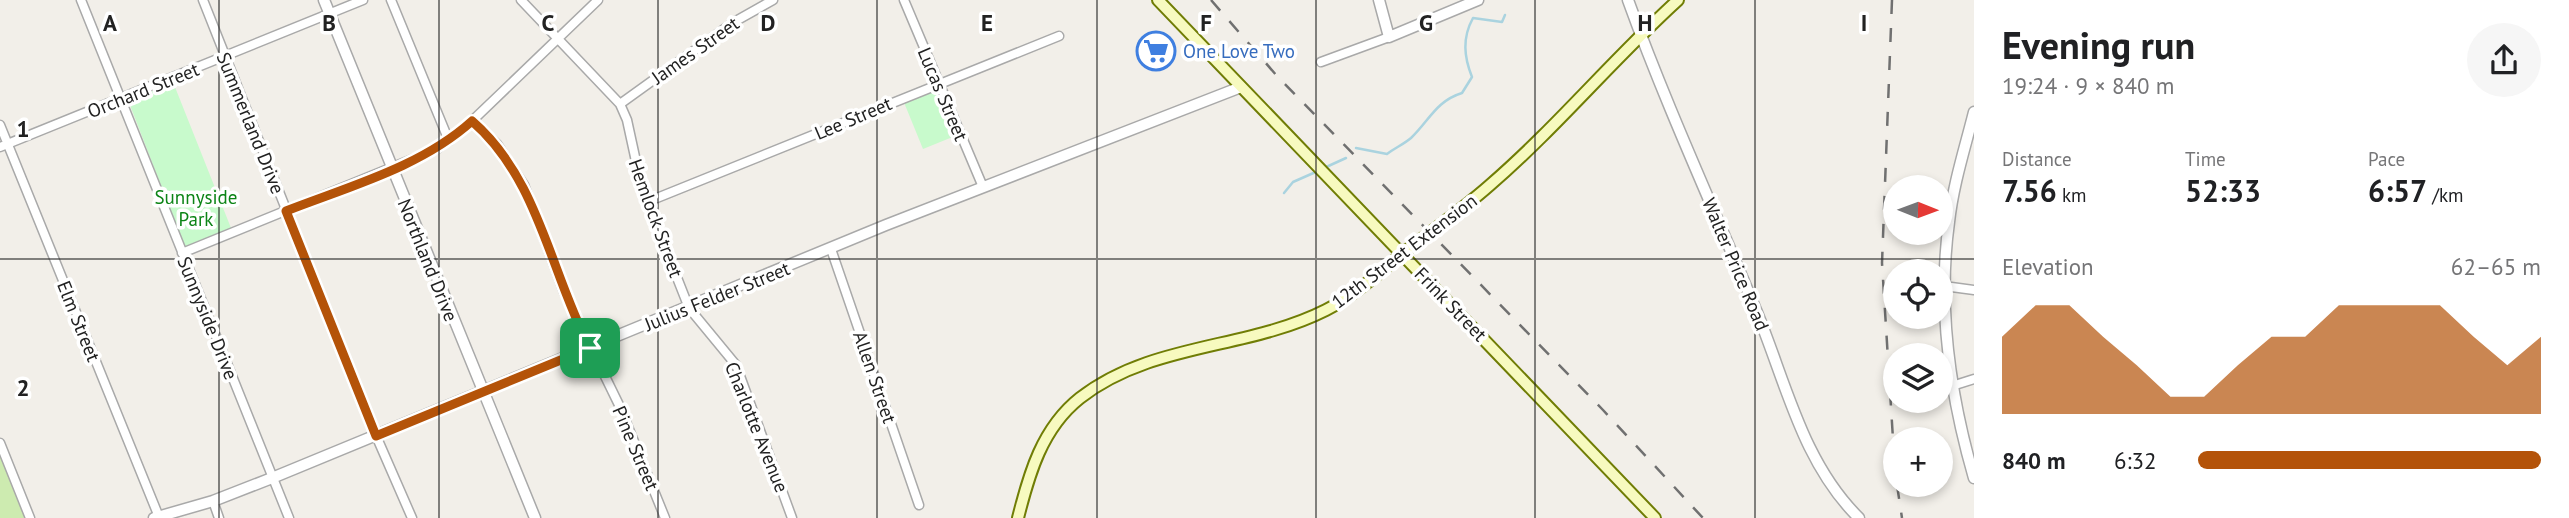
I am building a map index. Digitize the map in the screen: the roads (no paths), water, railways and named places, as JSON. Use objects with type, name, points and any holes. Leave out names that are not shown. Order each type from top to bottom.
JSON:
[{"type":"main road","name":"Frink Street","points":[[1158,0],[1655,518]]},
{"type":"main road","name":"12th Street Extension","points":[[1018,518],[1027,479],[1039,451],[1064,413],[1079,399],[1114,376],[1137,365],[1284,327],[1327,310],[1354,293],[1489,186],[1640,34],[1678,0]]},
{"type":"street","name":"Sunnyside Drive","points":[[81,0],[289,518]]},
{"type":"street","name":"Summerland Drive","points":[[203,0],[376,436],[412,518]]},
{"type":"street","name":"Northland Drive","points":[[324,0],[481,393],[535,518]]},
{"type":"street","name":"Orchard Street","points":[[4,145],[363,0]]},
{"type":"street","points":[[391,0],[449,141]]},
{"type":"street","name":"Hemlock Street","points":[[521,0],[620,104],[627,120],[633,155],[647,202],[689,308]]},
{"type":"street","points":[[182,253],[425,156],[449,141],[472,121],[598,0]]},
{"type":"street","name":"James Street","points":[[620,104],[734,22],[773,0]]},
{"type":"street","name":"Lucas Street","points":[[904,0],[983,187]]},
{"type":"street","points":[[1379,0],[1389,37]]},
{"type":"street","points":[[1321,62],[1478,0]]},
{"type":"street","name":"Walter Price Road","points":[[1628,0],[1768,339],[1814,460],[1829,487],[1859,518]]},
{"type":"street","name":"Lee Street","points":[[647,202],[1059,36]]},
{"type":"street","name":"Julius Felder Street","points":[[156,517],[213,501],[272,478],[831,248],[1241,87]]},
{"type":"street","points":[[1946,259],[1950,212],[1974,112]]},
{"type":"street","name":"Pine Street","points":[[472,121],[497,144],[524,185],[564,292],[620,407],[665,518]]},
{"type":"street","name":"Elm Street","points":[[0,125],[4,145],[156,517]]},
{"type":"street","name":"Allen Street","points":[[831,248],[919,505]]},
{"type":"street","points":[[1953,287],[1974,290]]},
{"type":"street","name":"Charlotte Avenue","points":[[689,308],[736,365],[792,518]]},
{"type":"street","points":[[1953,386],[1974,379]]},
{"type":"street","points":[[1953,390],[1974,478]]},
{"type":"street","points":[[0,443],[30,518]]},
{"type":"street","points":[[213,501],[219,518]]},
{"type":"waterway","points":[[1356,148],[1387,154],[1411,138],[1446,101],[1462,93],[1472,77],[1465,48],[1473,18],[1502,22],[1505,15]]},
{"type":"waterway","points":[[1324,168],[1346,158]]},
{"type":"waterway","points":[[1284,193],[1293,182],[1318,171]]},
{"type":"railway","points":[[1211,0],[1277,76],[1603,410],[1703,518]]},
{"type":"railway","points":[[1892,0],[1882,263],[1892,427]]},
{"type":"railway","points":[[1899,497],[1902,518]]},
{"type":"place","name":"One Love Two","points":[[1156,51]]},
{"type":"park label","name":"Sunnyside Park","points":[[196,208]]}]
